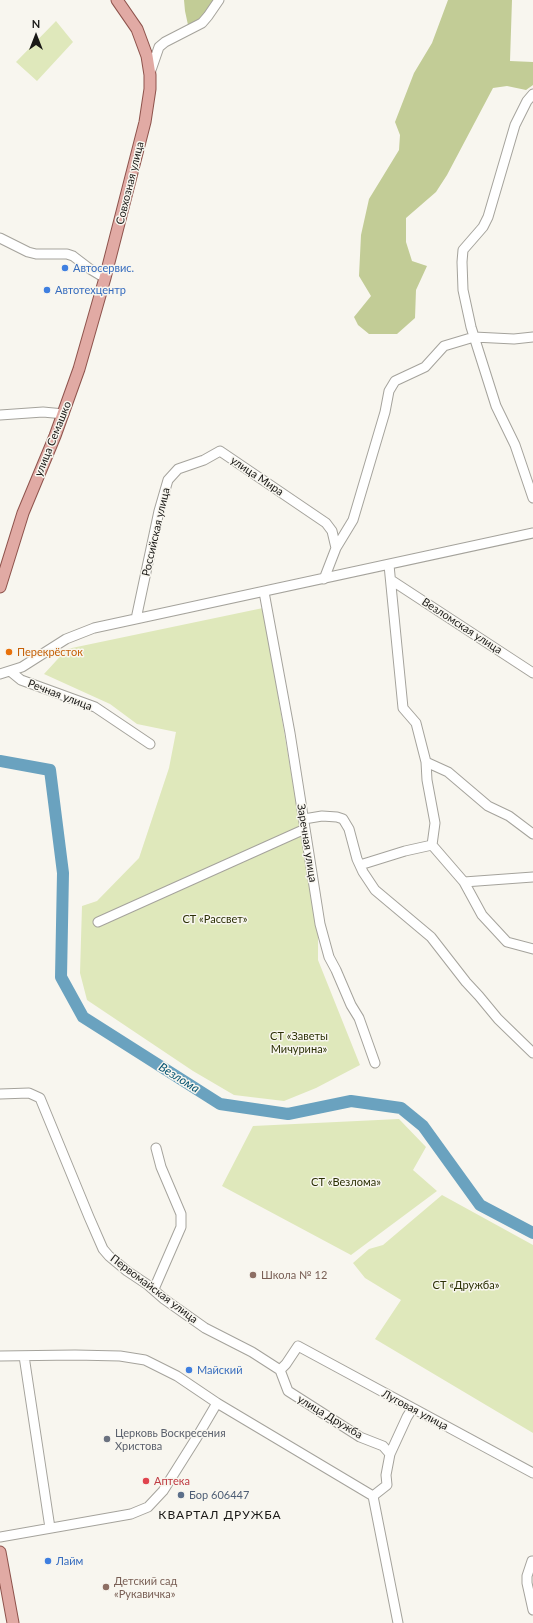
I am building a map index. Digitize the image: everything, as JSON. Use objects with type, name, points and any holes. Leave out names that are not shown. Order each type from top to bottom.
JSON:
[{"type":"main road","name":"Совхозная улица","points":[[101,290],[145,122],[148,108],[150,75],[144,44],[137,29],[117,0]]},
{"type":"main road","name":"улица Семашко","points":[[0,587],[23,513],[64,414],[79,369],[101,290]]},
{"type":"main road","points":[[0,1552],[13,1623]]},
{"type":"street","points":[[150,75],[159,47],[165,42],[202,23],[219,0]]},
{"type":"street","points":[[533,94],[515,125],[488,218],[483,227],[463,250],[462,262],[463,290],[474,337],[496,406],[515,445],[533,498]]},
{"type":"street","points":[[0,238],[28,252],[36,254],[67,254],[73,256],[105,278]]},
{"type":"street","points":[[324,579],[336,548],[346,533],[354,515],[385,412],[386,401],[391,386],[395,381],[425,367],[444,346],[474,337],[514,339],[533,337]]},
{"type":"street","points":[[0,414],[43,412],[64,414]]},
{"type":"street","name":"улица Мира","points":[[220,451],[326,523],[332,531],[336,548]]},
{"type":"street","name":"Российская улица","points":[[136,619],[159,511],[168,480],[178,469],[204,460],[220,451]]},
{"type":"street","points":[[0,674],[34,660],[78,633],[136,619],[533,533]]},
{"type":"street","points":[[389,565],[403,708],[416,723],[426,762],[427,780],[435,823],[432,846],[464,882],[482,914],[506,942],[533,949]]},
{"type":"street","name":"Везломская улица","points":[[391,580],[533,673]]},
{"type":"street","points":[[236,588],[238,597]]},
{"type":"street","name":"Заречная улица","points":[[264,592],[320,924],[329,957],[351,1005],[359,1018],[375,1063]]},
{"type":"street","name":"Речная улица","points":[[10,671],[21,680],[95,707],[150,744]]},
{"type":"street","points":[[426,762],[448,772],[488,806],[509,816],[533,834]]},
{"type":"street","points":[[98,922],[322,816],[337,817],[343,819],[350,829],[360,865],[377,893],[431,937],[466,982],[498,1019],[533,1053]]},
{"type":"street","points":[[360,865],[405,851],[432,846]]},
{"type":"street","points":[[464,882],[533,878]]},
{"type":"street","name":"Первомайская улица","points":[[0,1094],[33,1093],[40,1098],[103,1249],[127,1271],[205,1328],[252,1352],[280,1370]]},
{"type":"street","points":[[154,1290],[181,1227],[181,1214],[159,1162],[156,1148]]},
{"type":"street","name":"Луговая улица","points":[[280,1370],[298,1346],[412,1409],[533,1473]]},
{"type":"street","points":[[0,1356],[75,1355],[137,1358],[145,1360],[177,1376],[217,1403],[373,1496],[398,1623]]},
{"type":"street","points":[[24,1356],[50,1528]]},
{"type":"street","name":"улица Дружба","points":[[280,1370],[288,1391],[360,1437],[383,1446],[390,1454]]},
{"type":"street","points":[[0,1537],[131,1514],[148,1507],[163,1490],[217,1403]]},
{"type":"street","points":[[373,1496],[387,1485],[386,1475],[390,1454],[412,1409]]},
{"type":"street","points":[[533,1561],[527,1576],[527,1583],[533,1610]]},
{"type":"green space","points":[[184,0],[216,0],[205,17],[192,25],[188,25]]},
{"type":"green space","points":[[448,0],[512,0],[510,61],[533,62],[533,85],[526,90],[507,86],[493,88],[447,175],[436,192],[406,218],[406,242],[412,261],[427,266],[416,290],[415,318],[397,334],[369,334],[358,325],[354,317],[371,296],[359,276],[361,235],[369,199],[399,150],[400,135],[395,122],[414,73],[432,43]]},
{"type":"green space","points":[[56,21],[73,42],[37,81],[16,62]]},
{"type":"green space","name":"СТ «Рассвет»","points":[[263,608],[318,931],[318,960],[360,1065],[316,1088],[284,1101],[234,1095],[193,1071],[87,1000],[80,973],[82,906],[97,901],[139,858],[169,768],[176,732],[137,724],[110,704],[44,674],[67,649]]},
{"type":"green space","name":"СТ «Везлома»","points":[[399,1119],[426,1147],[413,1170],[437,1191],[351,1255],[222,1186],[253,1126]]},
{"type":"green space","name":"СТ «Дружба»","points":[[442,1195],[533,1245],[533,1433],[375,1339],[401,1300],[365,1278],[353,1263],[369,1249],[383,1245]]},
{"type":"waterway","name":"Везлома","points":[[0,761],[50,770],[63,873],[61,977],[83,1017],[220,1104],[288,1114],[351,1101],[401,1108],[423,1126],[480,1205],[533,1233]]},
{"type":"place","name":"Автосервис.","points":[[65,268]]},
{"type":"place","name":"Автотехцентр","points":[[47,290]]},
{"type":"place","name":"Перекрёсток","points":[[9,652]]},
{"type":"place","name":"Школа № 12","points":[[253,1275]]},
{"type":"place","name":"Майский","points":[[189,1370]]},
{"type":"place","name":"Церковь Воскресения Христова","points":[[107,1439]]},
{"type":"place","name":"Аптека","points":[[146,1481]]},
{"type":"place","name":"Бор 606447","points":[[181,1495]]},
{"type":"place","name":"Лайм","points":[[48,1561]]},
{"type":"place","name":"Детский сад «Рукавичка»","points":[[106,1587]]},
{"type":"district","name":"КВАРТАЛ ДРУЖБА","points":[[220,1515]]},
{"type":"park label","name":"СТ «Заветы Мичурина»","points":[[299,1042]]}]
